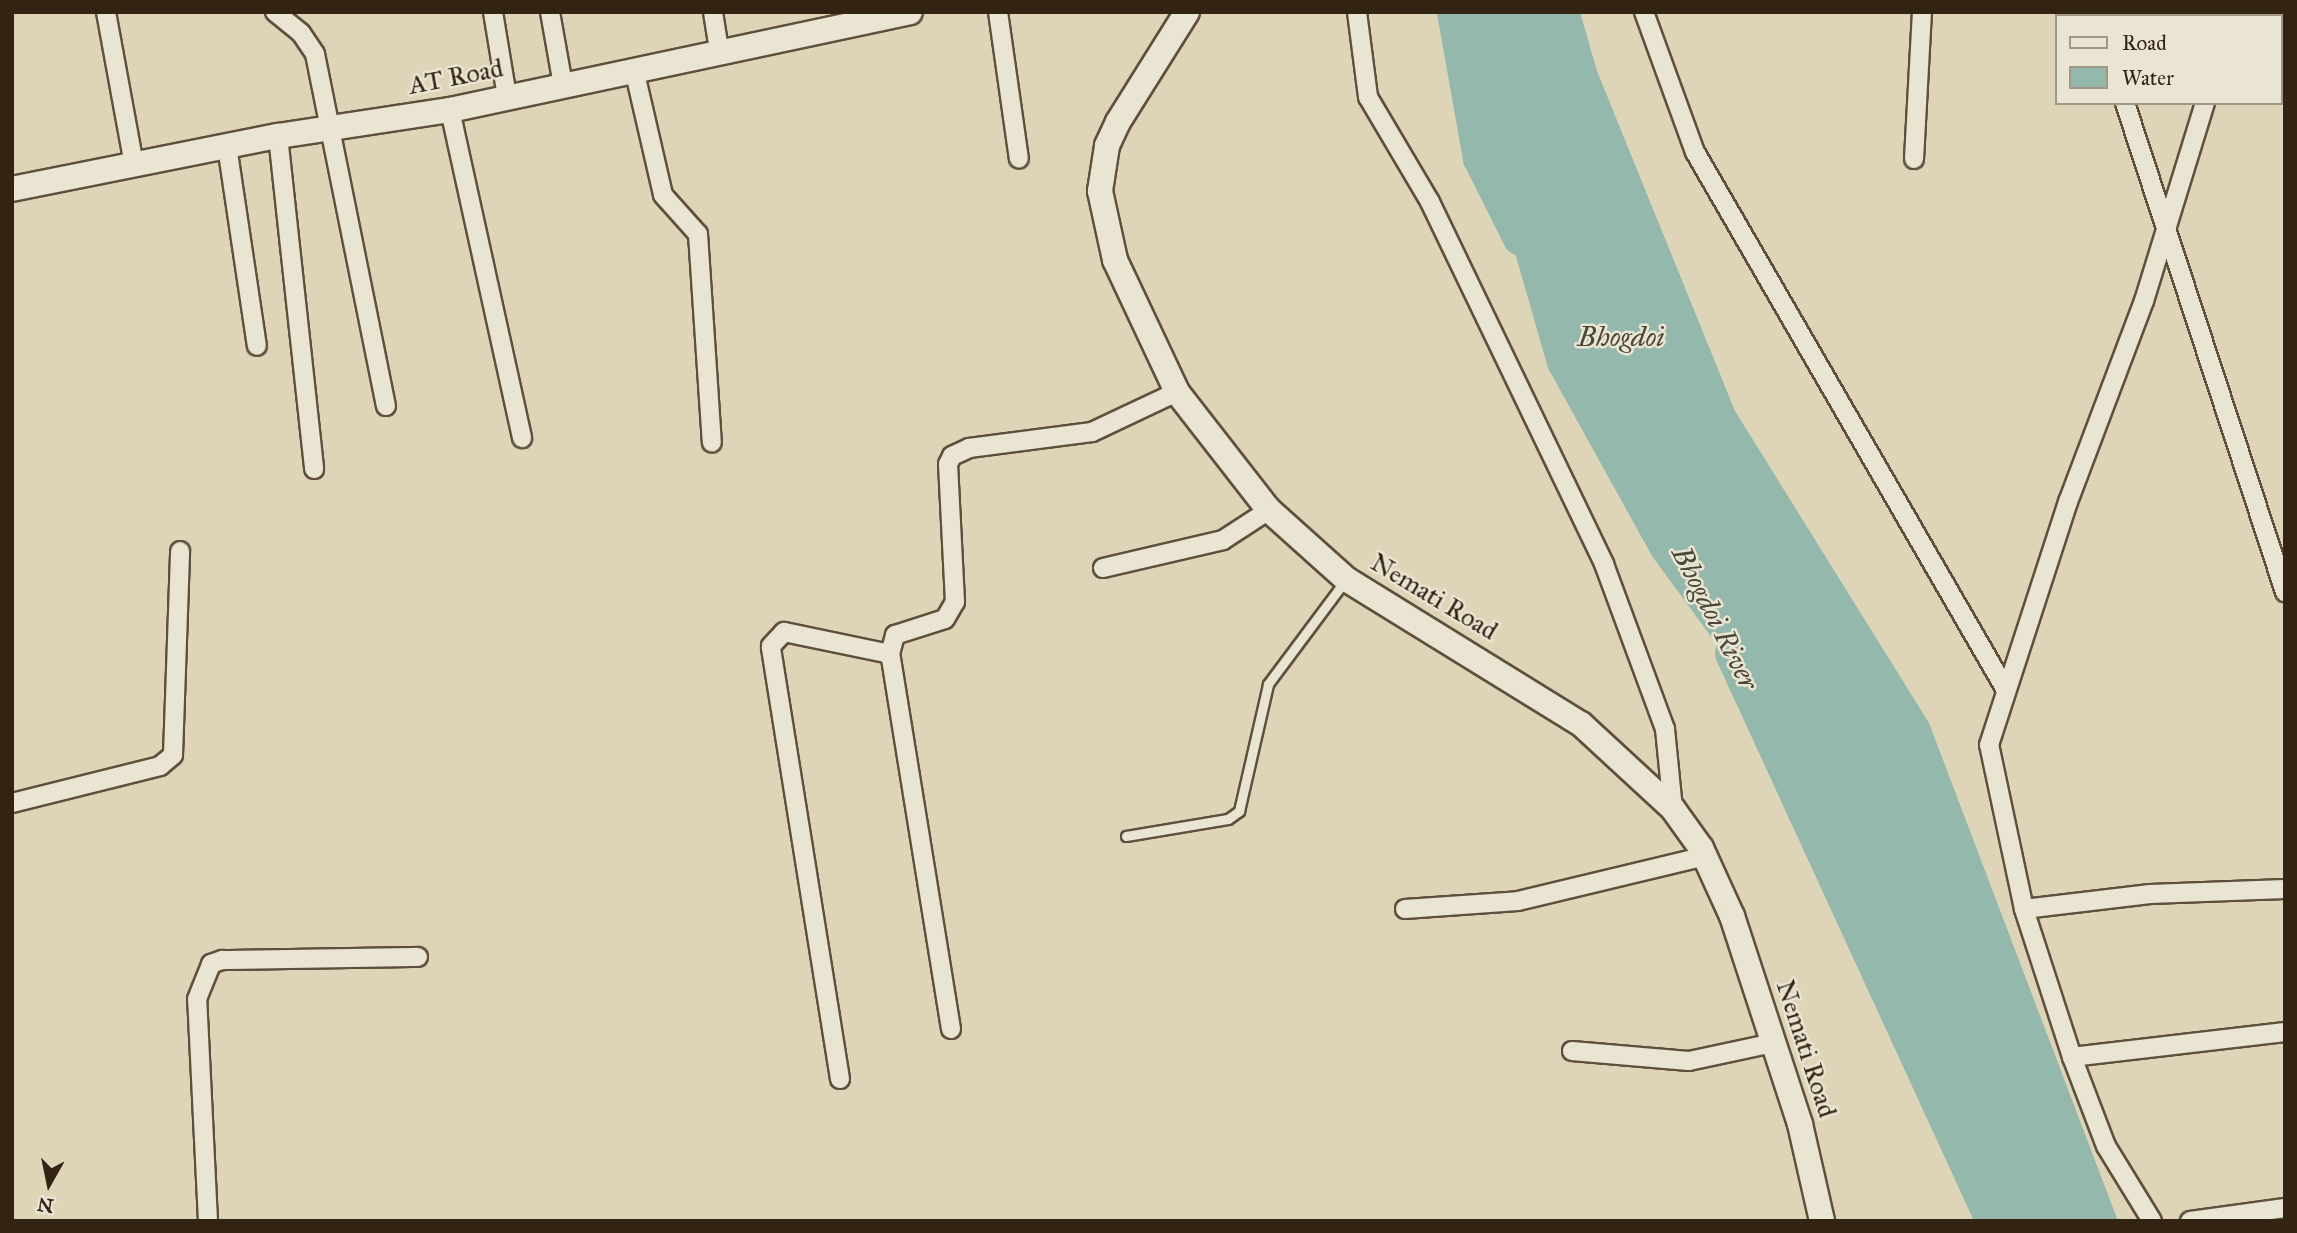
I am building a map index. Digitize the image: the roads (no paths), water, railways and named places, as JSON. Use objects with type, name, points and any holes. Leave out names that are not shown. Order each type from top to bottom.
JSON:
[{"type":"street","points":[[106,12],[134,165]]},
{"type":"street","points":[[275,12],[310,43],[334,129],[386,407]]},
{"type":"street","points":[[493,12],[508,97]]},
{"type":"street","points":[[550,12],[563,85]]},
{"type":"street","points":[[713,12],[719,51]]},
{"type":"street","name":"AT Road","points":[[12,189],[278,136],[450,110],[910,12]]},
{"type":"street","points":[[998,12],[1019,159]]},
{"type":"street","name":"Nemati Road","points":[[1187,12],[1118,121],[1107,146],[1100,191],[1115,260],[1177,392],[1269,510],[1346,579],[1581,724],[1673,809],[1705,856],[1731,916],[1773,1043],[1822,1221]]},
{"type":"street","points":[[1357,12],[1368,97],[1430,202],[1604,564],[1665,729],[1673,809]]},
{"type":"street","points":[[1644,12],[1695,152],[2006,690]]},
{"type":"street","points":[[1914,159],[1922,12]]},
{"type":"street","points":[[634,69],[663,195],[698,234],[712,443]]},
{"type":"street","points":[[2126,105],[2285,592]]},
{"type":"street","points":[[2152,1221],[2106,1146],[2072,1057],[2024,909],[1989,755],[2006,690],[2068,502],[2144,301],[2164,225],[2204,105]]},
{"type":"street","points":[[450,110],[522,438]]},
{"type":"street","points":[[278,136],[314,469]]},
{"type":"street","points":[[227,146],[257,346]]},
{"type":"street","points":[[951,1029],[890,654],[895,635],[945,619],[955,602],[947,477],[952,456],[969,448],[1092,432],[1177,392]]},
{"type":"street","points":[[1103,568],[1223,540],[1269,510]]},
{"type":"street","points":[[12,803],[160,766],[173,755],[180,551]]},
{"type":"street","points":[[840,1079],[771,646],[783,632],[890,654]]},
{"type":"street","points":[[1405,908],[1543,896],[1705,856]]},
{"type":"street","points":[[2024,909],[2150,894],[2285,888]]},
{"type":"street","points":[[208,1221],[197,999],[211,964],[222,960],[418,957]]},
{"type":"street","points":[[2072,1057],[2285,1032]]},
{"type":"street","points":[[1572,1051],[1689,1061],[1773,1043]]},
{"type":"street","points":[[2190,1221],[2285,1208]]},
{"type":"lane","points":[[1126,836],[1234,816],[1246,798],[1268,684],[1346,579]]},
{"type":"water","name":"Bhogdoi","points":[[1446,12],[1580,12],[1597,71],[1735,411],[1929,723],[2118,1221],[1996,1221],[1836,844],[1767,713],[1652,556],[1548,368]]},
{"type":"waterway","name":"Bhogdoi River","points":[[1454,12],[1480,158],[1520,238]]},
{"type":"waterway","name":"Bhogdoi River","points":[[1732,653],[1993,1221]]}]
